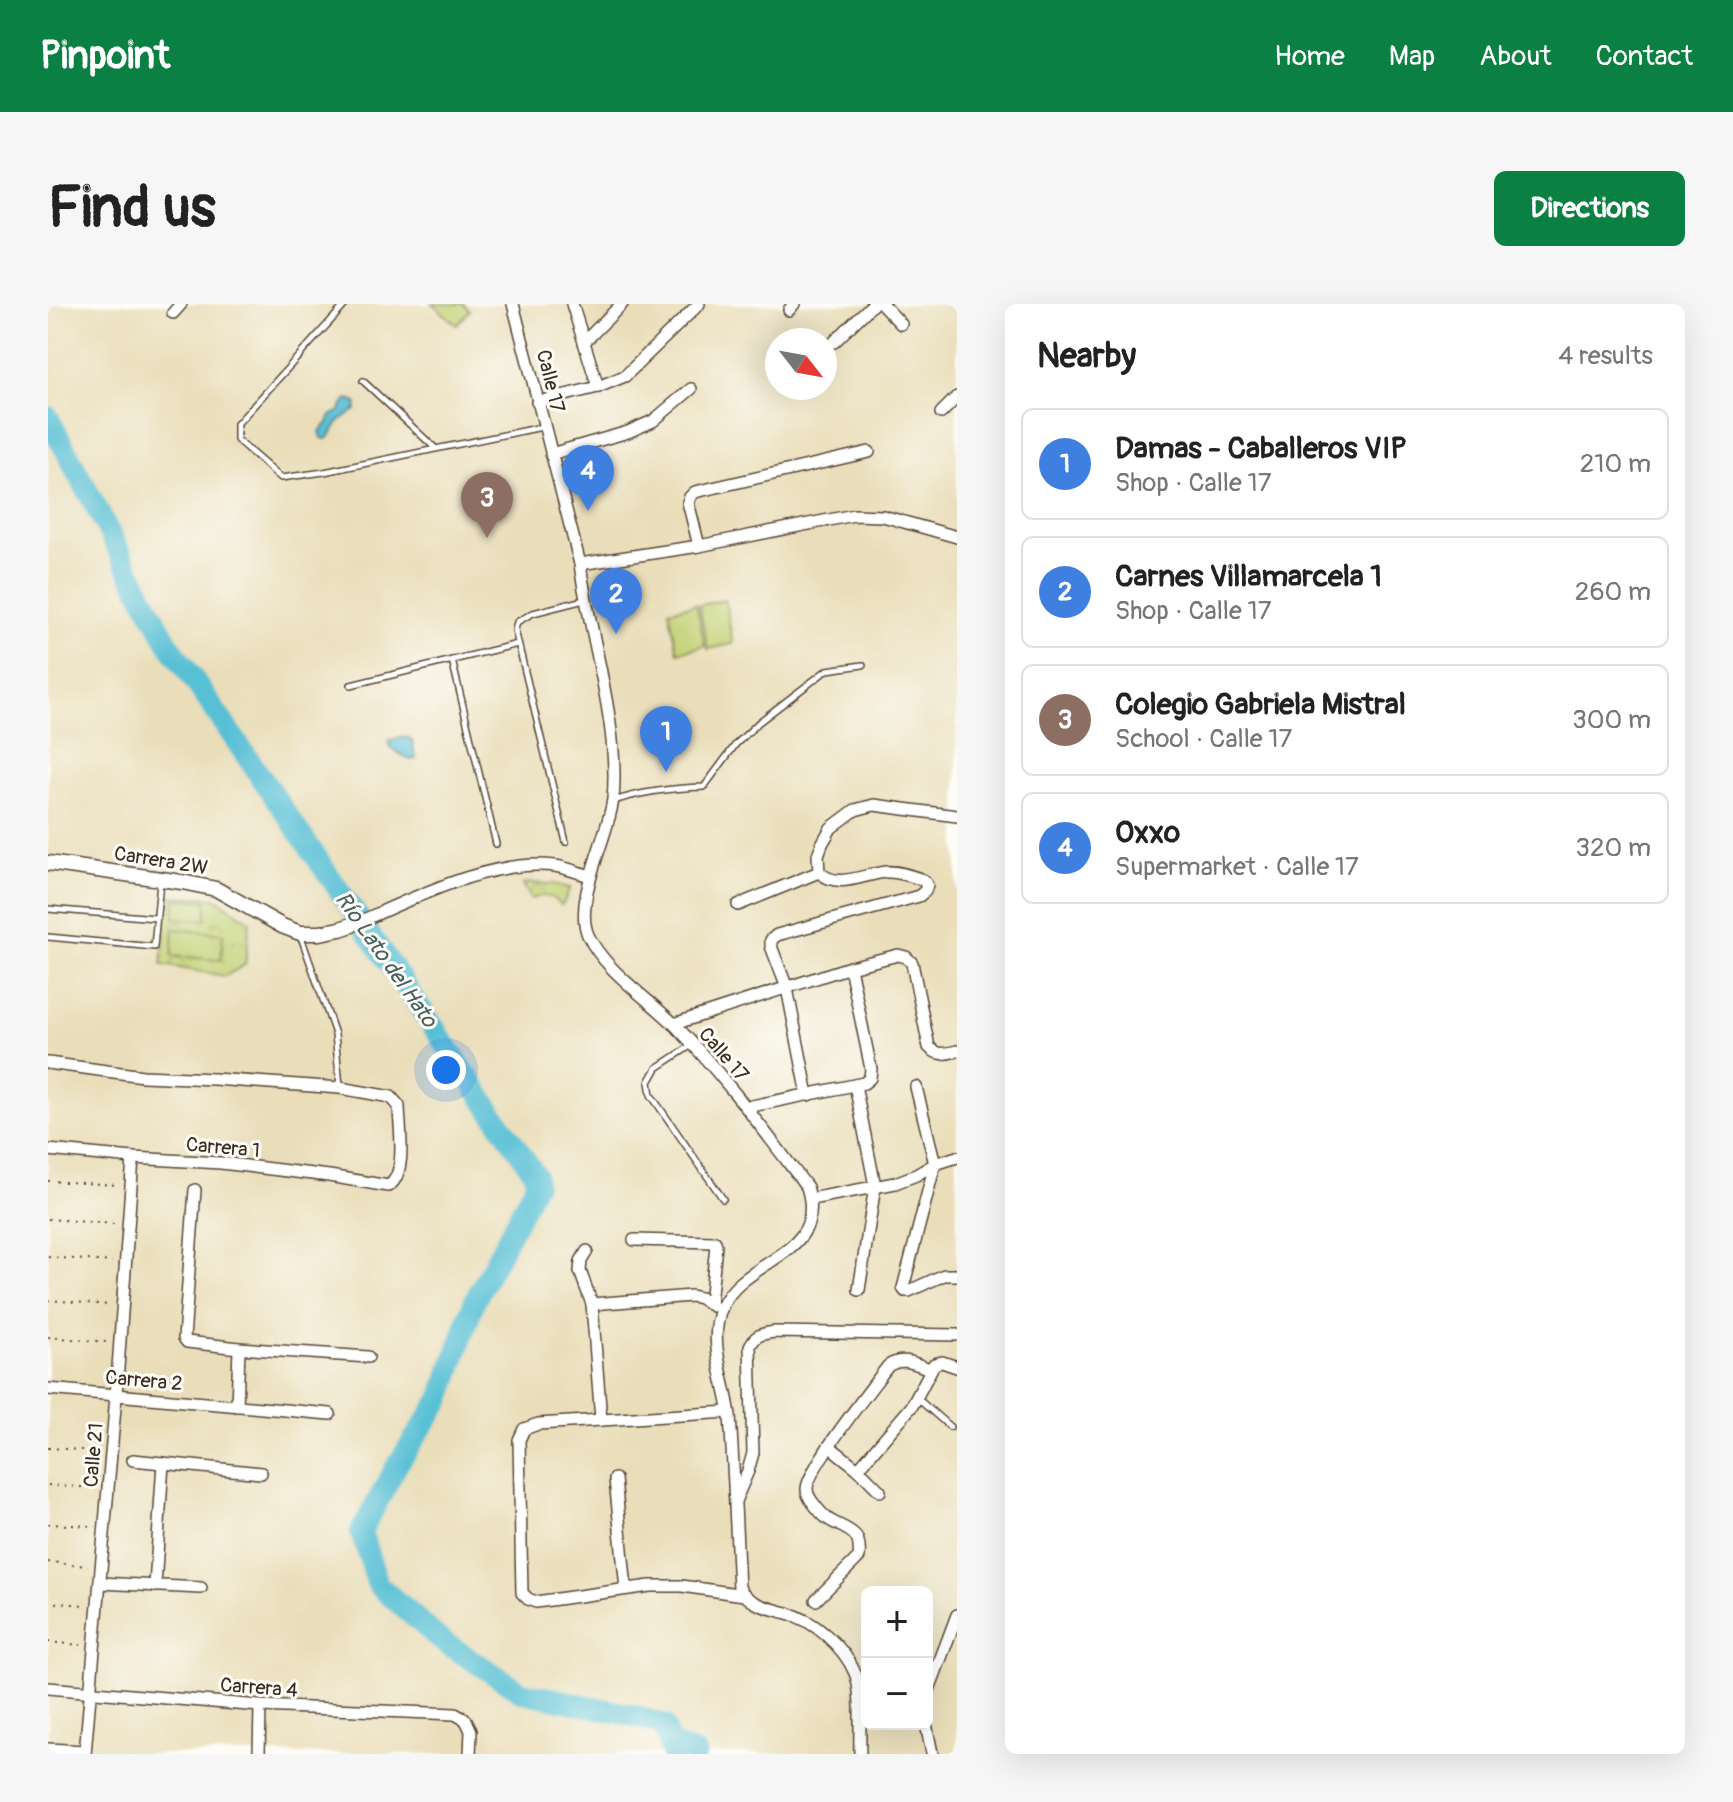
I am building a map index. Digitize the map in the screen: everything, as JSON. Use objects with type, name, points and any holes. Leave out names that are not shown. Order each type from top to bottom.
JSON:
[{"type":"street","name":"Calle 17","points":[[513,304],[580,564],[607,706],[613,758],[613,801],[585,902],[586,931],[595,950],[645,1001],[674,1024],[747,1107],[807,1187],[811,1199]]},
{"type":"street","points":[[572,304],[598,387]]},
{"type":"street","points":[[584,342],[622,304]]},
{"type":"street","points":[[537,402],[598,387],[625,376],[699,304]]},
{"type":"street","points":[[837,339],[873,304]]},
{"type":"street","points":[[882,304],[901,324]]},
{"type":"street","points":[[551,454],[628,432],[653,421],[691,389]]},
{"type":"street","points":[[941,413],[957,397]]},
{"type":"street","points":[[699,546],[688,502],[695,492],[869,452]]},
{"type":"street","points":[[580,564],[699,546],[854,515],[883,516],[957,537]]},
{"type":"street","points":[[808,1095],[787,988],[771,940],[777,935],[910,899],[925,891],[927,885],[923,880],[887,872],[836,882],[827,879],[819,872],[818,855],[822,844],[831,828],[855,810],[874,805],[957,816]]},
{"type":"street","name":"Carrera 2W","points":[[48,863],[216,889],[300,933]]},
{"type":"street","points":[[300,933],[340,929],[465,878],[516,868],[554,866],[591,876]]},
{"type":"street","points":[[738,905],[819,872]]},
{"type":"street","points":[[674,1024],[850,967],[898,955],[912,963],[929,1047],[935,1053],[957,1051]]},
{"type":"street","points":[[747,1107],[864,1083],[870,1078],[871,1069],[850,967]]},
{"type":"street","points":[[48,1063],[143,1076],[340,1088]]},
{"type":"street","points":[[855,1085],[875,1186],[859,1290]]},
{"type":"street","points":[[916,1087],[935,1164],[903,1288],[909,1291],[944,1275],[957,1275]]},
{"type":"street","name":"Carrera 1","points":[[48,1150],[221,1163],[388,1186],[394,1183],[400,1171],[401,1158],[399,1106],[391,1097],[340,1088]]},
{"type":"street","points":[[716,1308],[735,1288],[791,1247],[801,1236],[810,1221],[811,1199],[895,1183],[957,1157]]},
{"type":"street","name":"Calle 21","points":[[85,1753],[133,1158]]},
{"type":"street","points":[[195,1190],[184,1338],[192,1344],[368,1357]]},
{"type":"street","points":[[634,1240],[715,1242],[716,1348],[729,1412],[739,1588],[744,1595],[762,1606],[813,1623],[844,1656],[855,1674],[859,1693],[860,1754]]},
{"type":"street","points":[[587,1251],[580,1271],[592,1304],[601,1420]]},
{"type":"street","points":[[592,1304],[691,1296],[716,1308]]},
{"type":"street","points":[[735,1503],[753,1453],[750,1346],[759,1334],[957,1335]]},
{"type":"street","points":[[237,1406],[239,1348]]},
{"type":"street","points":[[816,1600],[859,1557],[860,1548],[858,1539],[849,1528],[827,1518],[809,1496],[807,1488],[811,1476],[829,1446],[888,1366],[903,1360],[930,1369]]},
{"type":"street","points":[[858,1469],[917,1399],[930,1369],[937,1362],[957,1367]]},
{"type":"street","name":"Carrera 2","points":[[48,1389],[330,1414]]},
{"type":"street","points":[[729,1412],[538,1424],[524,1429],[519,1440],[522,1593],[536,1602],[626,1589],[682,1586],[744,1595]]},
{"type":"street","points":[[829,1446],[880,1491]]},
{"type":"street","points":[[133,1460],[261,1473]]},
{"type":"street","points":[[155,1586],[163,1463]]},
{"type":"street","points":[[615,1479],[626,1589]]},
{"type":"street","points":[[100,1583],[201,1588]]},
{"type":"street","points":[[933,1679],[957,1615]]},
{"type":"street","name":"Carrera 4","points":[[48,1688],[260,1706],[455,1714],[466,1720],[471,1731],[470,1754]]},
{"type":"street","points":[[259,1754],[260,1706]]},
{"type":"street","points":[[927,1730],[932,1753]]},
{"type":"street","points":[[48,1749],[85,1753]]},
{"type":"street","points":[[923,1754],[942,1754]]},
{"type":"lane","points":[[346,304],[237,424],[237,440],[281,478],[543,426]]},
{"type":"lane","points":[[363,381],[436,449]]},
{"type":"lane","points":[[566,842],[515,630],[517,622],[533,613],[585,600]]},
{"type":"lane","points":[[351,685],[518,644]]},
{"type":"lane","points":[[452,660],[496,844]]},
{"type":"lane","points":[[613,801],[669,788],[704,787],[736,744],[759,722],[827,670],[863,665]]},
{"type":"lane","points":[[48,937],[154,947],[160,879]]},
{"type":"lane","points":[[48,909],[156,918]]},
{"type":"lane","points":[[300,933],[335,1034],[340,1088]]},
{"type":"lane","points":[[693,1045],[657,1068],[649,1082],[651,1095],[723,1199]]},
{"type":"lane","points":[[917,1399],[950,1427]]},
{"type":"path","points":[[48,1181],[131,1185]]},
{"type":"path","points":[[48,1219],[128,1225]]},
{"type":"path","points":[[48,1257],[125,1263]]},
{"type":"path","points":[[48,1300],[123,1306]]},
{"type":"path","points":[[48,1337],[120,1343]]},
{"type":"path","points":[[48,1448],[111,1452]]},
{"type":"path","points":[[48,1485],[108,1489]]},
{"type":"path","points":[[48,1524],[105,1527]]},
{"type":"path","points":[[48,1562],[102,1567]]},
{"type":"path","points":[[48,1602],[98,1606]]},
{"type":"path","points":[[48,1642],[95,1646]]},
{"type":"green space","points":[[433,304],[463,304],[470,310],[457,325]]},
{"type":"green space","points":[[725,600],[733,644],[708,649],[699,605]]},
{"type":"green space","points":[[696,604],[705,646],[678,652],[669,610]]},
{"type":"green space","points":[[523,884],[570,888],[561,905],[547,896],[531,899]]},
{"type":"green space","points":[[168,896],[215,898],[250,921],[245,965],[225,976],[162,965]]},
{"type":"green space","points":[[175,899],[207,901],[206,920],[174,918]]},
{"type":"green space","points":[[174,929],[223,934],[221,960],[172,956]]},
{"type":"water","points":[[351,399],[357,404],[356,410],[338,422],[329,438],[322,438],[320,431],[331,416],[340,411],[346,400]]},
{"type":"water","points":[[406,737],[412,740],[416,759],[410,760],[391,748],[389,740]]},
{"type":"waterway","name":"Río Lato del Hato","points":[[48,417],[167,641],[535,1174],[536,1183],[474,1302],[441,1399],[397,1465],[361,1532],[378,1585],[439,1639],[522,1692],[664,1725],[672,1754]]},
{"type":"waterway","points":[[669,1744],[696,1754]]},
{"type":"place","name":"Oxxo","points":[[588,511]]},
{"type":"place","name":"Colegio Gabriela Mistral","points":[[487,538]]},
{"type":"place","name":"Carnes Villamarcela 1","points":[[616,634]]},
{"type":"place","name":"Damas - Caballeros VIP","points":[[666,772]]}]
